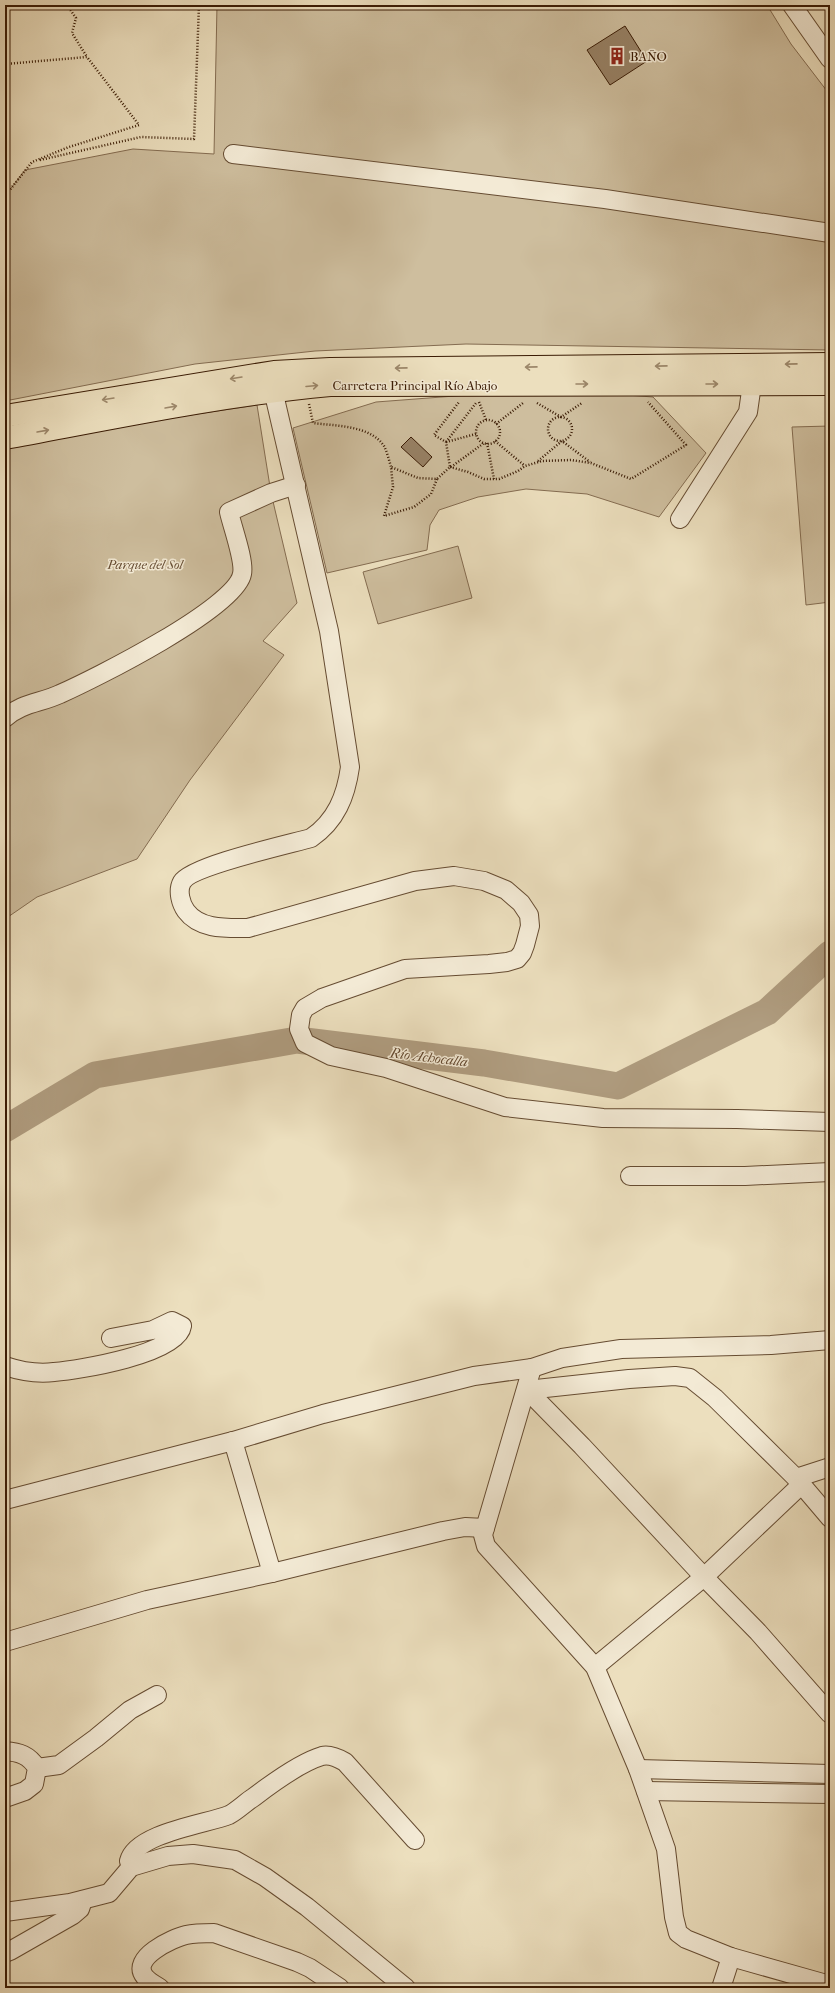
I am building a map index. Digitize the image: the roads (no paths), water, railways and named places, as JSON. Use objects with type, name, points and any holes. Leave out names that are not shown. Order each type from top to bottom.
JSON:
[{"type":"main road","name":"Carretera Principal Río Abajo","points":[[5,438],[330,369],[830,364]]},
{"type":"main road","name":"Carretera Principal Río Abajo","points":[[5,416],[274,381],[305,387],[330,385],[404,384],[830,384]]},
{"type":"street","points":[[792,5],[830,59]]},
{"type":"street","points":[[233,154],[604,199],[830,233]]},
{"type":"street","points":[[274,381],[329,631],[350,767],[348,784],[334,816],[322,831],[311,838],[214,865],[188,876],[182,882],[180,890],[183,907],[190,916],[204,924],[220,928],[248,928],[415,881],[454,876],[484,881],[506,890],[521,903],[529,915],[530,926],[526,945],[517,959],[489,964],[405,969],[322,998],[305,1008],[299,1023],[300,1035],[305,1043],[313,1049],[331,1056],[386,1068],[505,1107],[603,1118],[736,1119],[830,1122]]},
{"type":"street","points":[[680,519],[748,412],[752,384]]},
{"type":"street","points":[[5,718],[22,706],[59,695],[154,647],[223,599],[238,584],[242,573],[241,558],[229,512],[271,493],[296,485]]},
{"type":"street","points":[[630,1176],[745,1176],[830,1172]]},
{"type":"street","points":[[5,1366],[17,1370],[52,1372],[103,1364],[151,1352],[176,1337],[182,1326],[172,1321],[153,1330],[111,1338]]},
{"type":"street","points":[[5,1500],[233,1441],[323,1414],[474,1376],[532,1368],[562,1358],[621,1349],[771,1346],[830,1340]]},
{"type":"street","points":[[532,1368],[527,1390],[484,1528],[483,1535],[486,1546],[595,1667],[638,1769],[666,1849],[674,1917],[678,1933],[686,1939],[731,1957],[830,1985],[828,1986]]},
{"type":"street","points":[[527,1390],[643,1378],[675,1376],[690,1378],[715,1398],[799,1481],[830,1518]]},
{"type":"street","points":[[527,1390],[758,1632],[830,1714]]},
{"type":"street","points":[[233,1441],[272,1573]]},
{"type":"street","points":[[595,1667],[704,1577],[799,1481],[830,1467]]},
{"type":"street","points":[[5,1642],[147,1600],[272,1573],[444,1531],[465,1527],[484,1528]]},
{"type":"street","points":[[36,1768],[59,1765],[96,1738],[130,1710],[157,1696]]},
{"type":"street","points":[[5,1750],[26,1755],[32,1760],[36,1768],[34,1784],[25,1791],[5,1798]]},
{"type":"street","points":[[131,1867],[129,1861],[133,1853],[148,1842],[168,1832],[230,1814],[267,1787],[312,1760],[324,1755],[332,1756],[345,1762],[415,1840]]},
{"type":"street","points":[[638,1769],[830,1774]]},
{"type":"street","points":[[646,1791],[830,1794]]},
{"type":"street","points":[[5,1912],[70,1903],[109,1892],[131,1867],[168,1856],[192,1854],[235,1860],[266,1877],[307,1907],[406,1988]]},
{"type":"street","points":[[5,1953],[73,1915],[80,1908],[82,1900]]},
{"type":"street","points":[[160,1988],[145,1978],[143,1974],[142,1963],[145,1958],[162,1946],[185,1935],[214,1933],[297,1962],[310,1968],[340,1988]]},
{"type":"street","points":[[721,1988],[731,1957]]},
{"type":"waterway","name":"Río Achocalla","points":[[5,1129],[95,1075],[297,1040],[484,1063],[618,1086],[767,1012],[830,954]]},
{"type":"waterway","points":[[830,1971],[830,1977]]},
{"type":"place","name":"BAÑO","points":[[617,56]]},
{"type":"park label","name":"Parque del Sol","points":[[145,564]]}]
